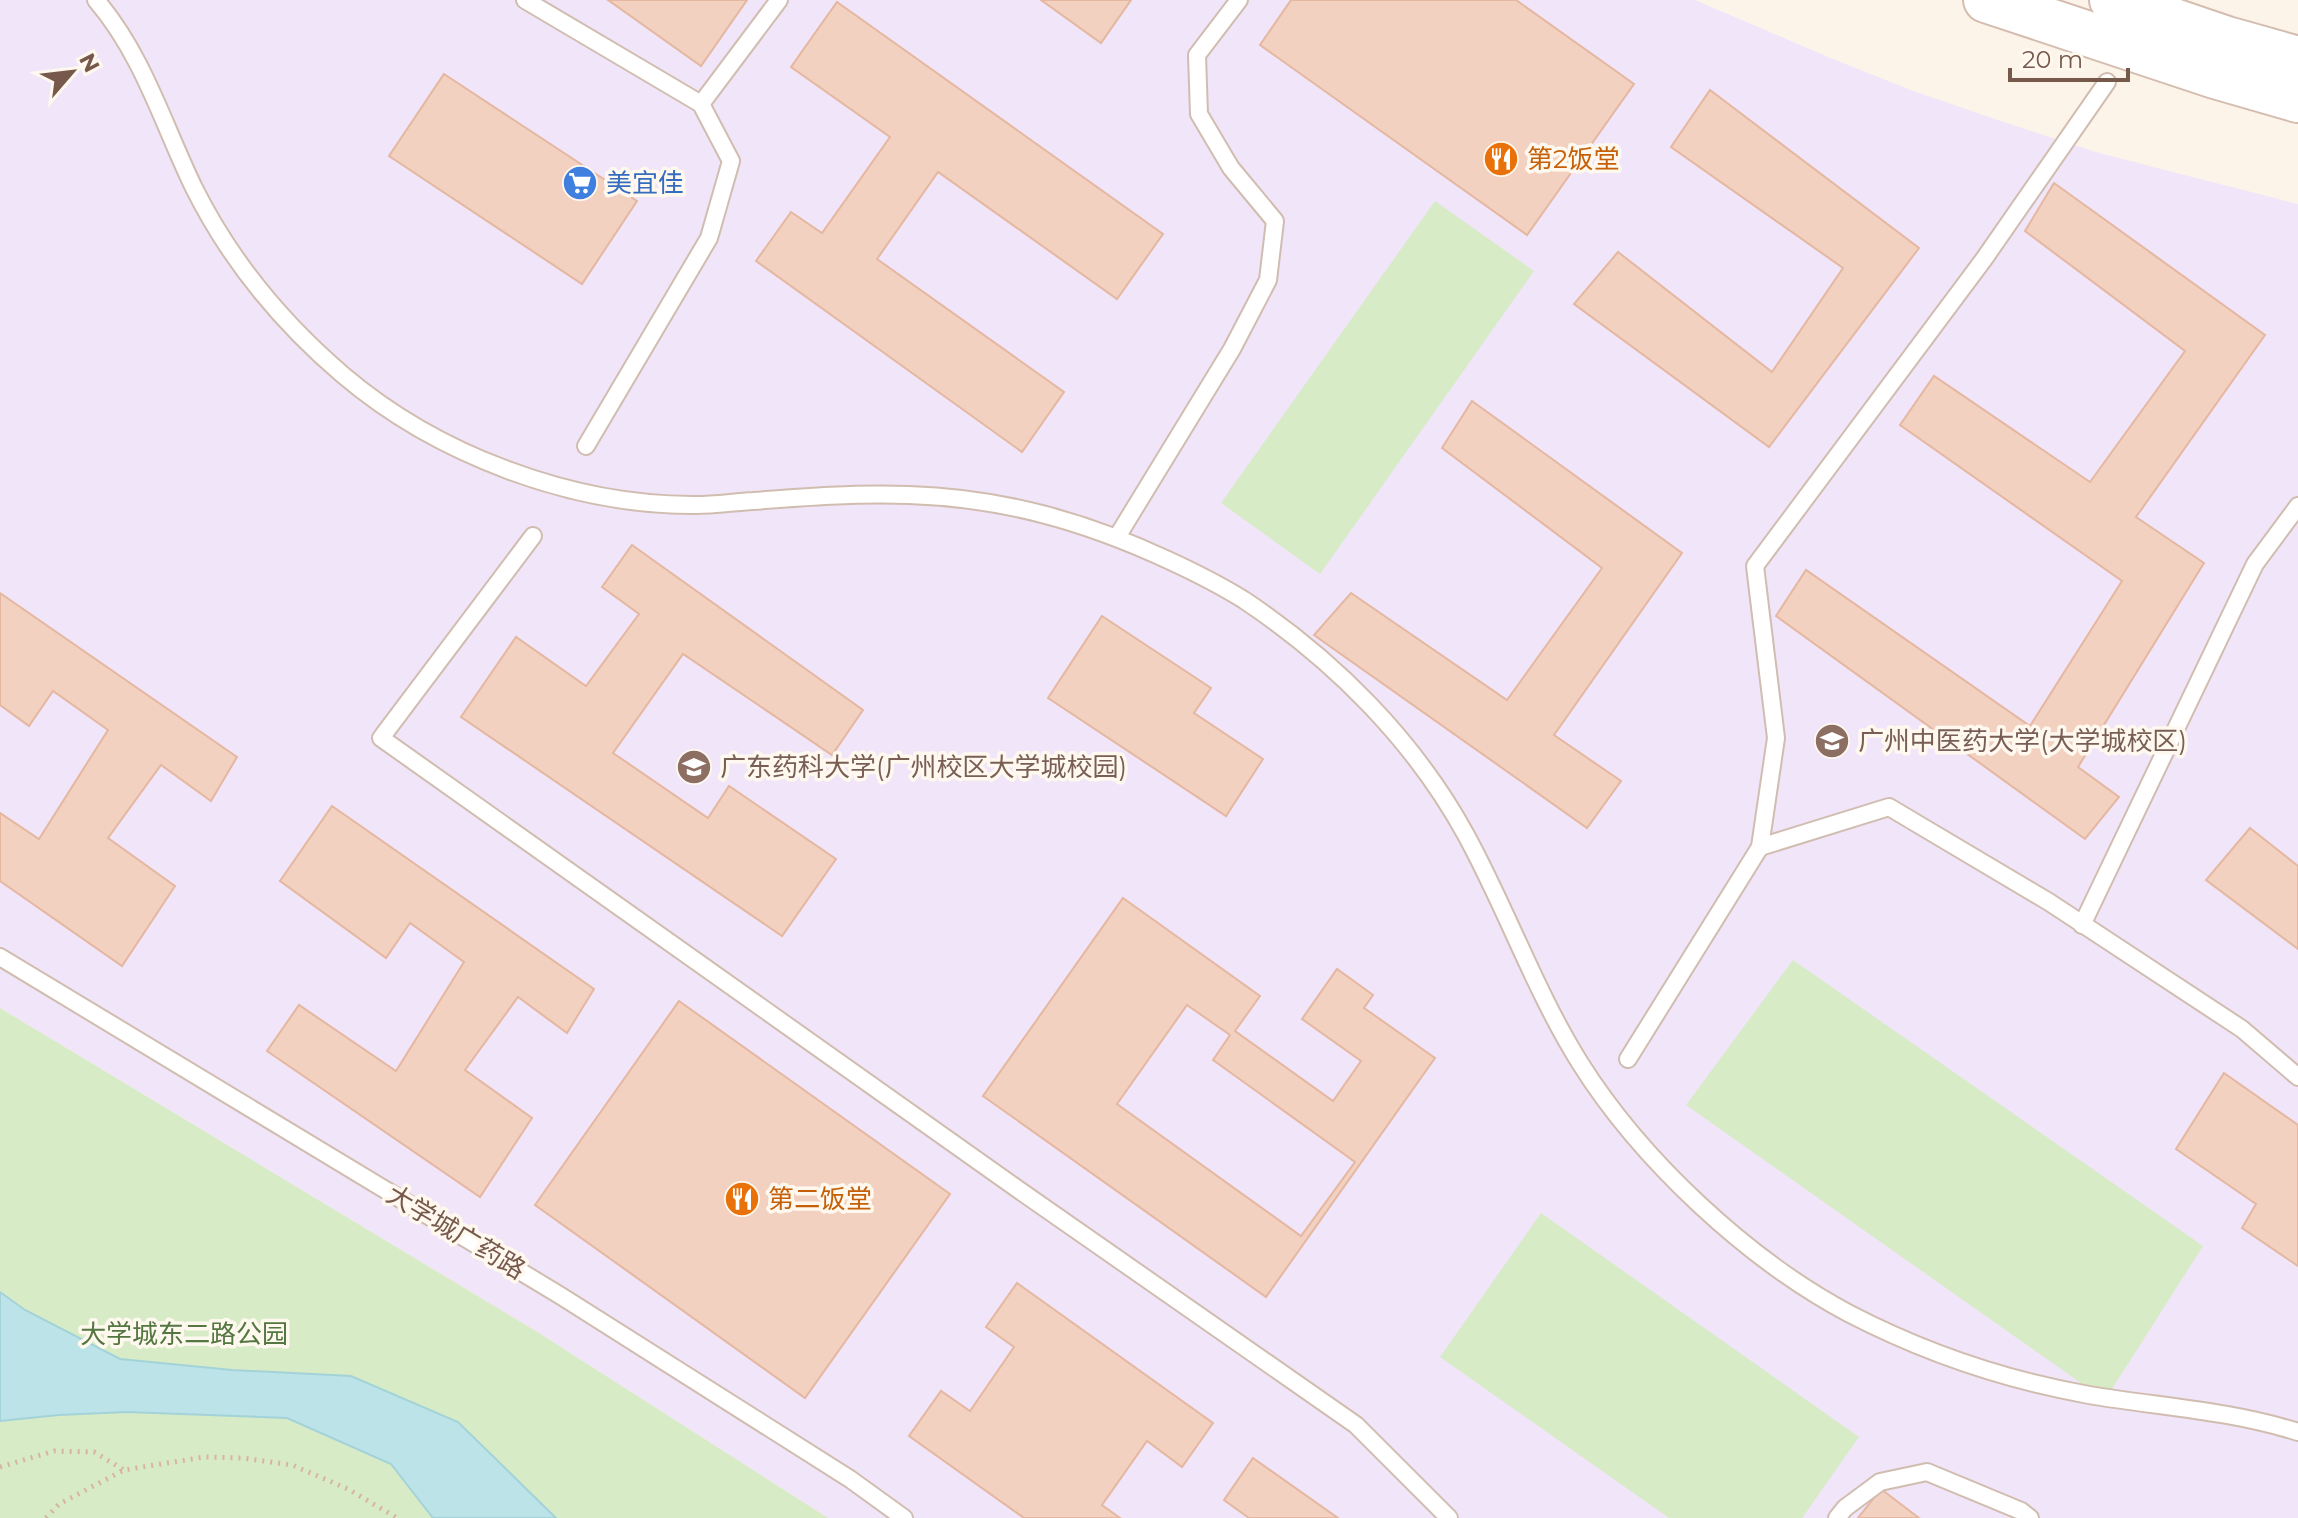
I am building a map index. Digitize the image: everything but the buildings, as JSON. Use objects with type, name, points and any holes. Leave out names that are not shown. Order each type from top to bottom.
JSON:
[{"type":"main road","points":[[1986,0],[2215,76],[2298,100]]},
{"type":"main road","points":[[2112,0],[2227,39],[2298,59]]},
{"type":"lane","points":[[96,0],[142,71],[196,191],[219,233],[261,293],[305,340],[377,402],[451,446],[493,465],[602,495],[652,503],[704,505],[854,494],[960,498],[1012,506],[1061,519],[1117,537],[1191,570],[1240,597],[1318,656],[1405,745],[1435,784],[1464,832],[1548,1006],[1581,1065],[1640,1143],[1678,1185],[1718,1222],[1762,1256],[1845,1311],[1926,1348],[2000,1374],[2089,1395],[2238,1415],[2298,1432]]},
{"type":"lane","points":[[525,0],[701,104],[731,161],[709,238],[586,446]]},
{"type":"lane","points":[[701,104],[779,0]]},
{"type":"lane","points":[[1117,537],[1232,349],[1268,280],[1275,221],[1231,168],[1199,114],[1197,55],[1239,0]]},
{"type":"lane","points":[[1628,1059],[1760,847],[1776,738],[1755,566],[1984,259],[2107,82]]},
{"type":"lane","points":[[2082,925],[2255,564],[2298,506]]},
{"type":"lane","points":[[533,536],[381,738],[1356,1425],[1449,1518]]},
{"type":"lane","points":[[1760,847],[1889,807],[2049,902],[2242,1029],[2298,1077]]},
{"type":"lane","name":"大学城广药路","points":[[0,957],[585,1311],[850,1479],[904,1518]]},
{"type":"lane","points":[[1837,1518],[1845,1508],[1880,1482],[1927,1472],[2021,1511],[2030,1518]]},
{"type":"path","points":[[0,1467],[54,1451],[94,1452],[124,1470]]},
{"type":"path","points":[[46,1518],[59,1504],[124,1470],[204,1457],[243,1458],[292,1465],[348,1489],[397,1518]]},
{"type":"shaded area","points":[[0,0],[1695,0],[1916,92],[2004,122],[2099,153],[2298,204],[2298,1518],[828,1518],[539,1333],[0,1008]]},
{"type":"green space","points":[[1435,201],[1534,271],[1320,574],[1221,503]]},
{"type":"green space","points":[[1793,960],[2203,1246],[2105,1400],[1686,1105]]},
{"type":"green space","name":"大学城东二路公园","points":[[0,1008],[539,1333],[828,1518],[0,1518]]},
{"type":"green space","points":[[1541,1213],[1859,1437],[1802,1518],[1669,1518],[1440,1357]]},
{"type":"water","points":[[0,1292],[25,1310],[120,1359],[232,1370],[351,1376],[458,1422],[556,1518],[433,1518],[391,1464],[287,1418],[127,1412],[0,1421]]},
{"type":"place","name":"第2饭堂","points":[[1501,159]]},
{"type":"place","name":"美宜佳","points":[[580,183]]},
{"type":"place","name":"广州中医药大学(大学城校区)","points":[[1832,741]]},
{"type":"place","name":"广东药科大学(广州校区大学城校园)","points":[[694,767]]},
{"type":"place","name":"第二饭堂","points":[[742,1199]]}]
